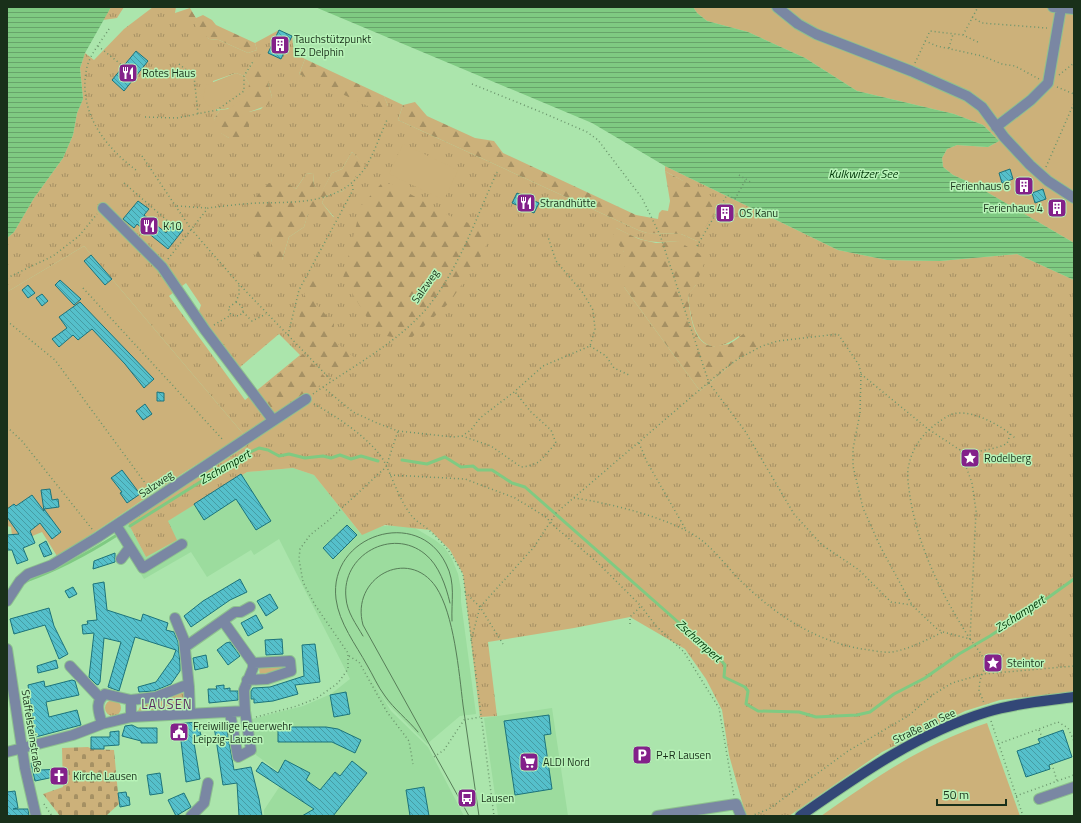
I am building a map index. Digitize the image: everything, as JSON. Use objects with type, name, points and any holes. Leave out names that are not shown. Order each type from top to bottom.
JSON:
[{"type":"main road","name":"Straße am See","points":[[800,816],[886,758],[931,734],[988,712],[1023,703],[1074,698]]},
{"type":"street","points":[[996,127],[1031,100],[1048,83],[1057,28],[1057,7],[1074,9]]},
{"type":"street","points":[[777,8],[798,24],[816,34],[911,71],[967,96],[982,107],[996,127],[1042,176],[1074,198]]},
{"type":"street","points":[[103,208],[162,267],[205,330],[273,420]]},
{"type":"street","name":"Salzweg","points":[[7,601],[20,581],[28,574],[52,565],[98,537],[306,399]]},
{"type":"street","points":[[116,525],[143,568],[182,544]]},
{"type":"street","points":[[121,559],[130,547]]},
{"type":"street","points":[[185,647],[235,612],[241,612],[250,606]]},
{"type":"street","points":[[175,618],[182,631],[185,647],[189,687],[188,717]]},
{"type":"street","points":[[223,621],[253,663],[244,690],[251,750],[238,756],[230,713]]},
{"type":"street","name":"Staffelsteinstraße","points":[[7,651],[25,768],[36,816]]},
{"type":"street","points":[[247,680],[267,679],[291,671],[290,661],[253,663]]},
{"type":"street","points":[[70,666],[100,698]]},
{"type":"street","points":[[102,724],[97,705],[100,698],[105,694],[131,700],[156,697],[178,687],[189,687]]},
{"type":"street","points":[[131,700],[132,717]]},
{"type":"street","points":[[7,752],[23,749],[73,735],[102,724],[132,717],[170,715],[188,717],[230,713],[246,715]]},
{"type":"street","points":[[191,816],[204,803],[208,783]]},
{"type":"street","points":[[1039,799],[1074,787]]},
{"type":"street","points":[[657,816],[736,804],[741,816]]},
{"type":"path","points":[[963,35],[978,7]]},
{"type":"path","points":[[972,17],[982,23],[1057,28]]},
{"type":"path","points":[[109,29],[98,46],[86,71],[85,88],[88,107],[95,126],[108,145],[136,170]]},
{"type":"path","points":[[911,71],[930,31],[963,35],[980,43]]},
{"type":"path","points":[[949,48],[953,34]]},
{"type":"path","points":[[925,41],[937,46],[976,55],[1002,64],[1015,66],[1048,83],[1074,94]]},
{"type":"path","points":[[98,46],[124,66]]},
{"type":"path","points":[[145,117],[177,118],[218,110],[244,91],[244,76],[254,60]]},
{"type":"path","points":[[1048,83],[1074,63]]},
{"type":"path","points":[[179,64],[194,76],[198,114]]},
{"type":"path","points":[[472,84],[587,132],[598,140],[642,198],[660,236],[709,383],[745,431],[794,514],[822,546],[860,570],[891,602],[912,605]]},
{"type":"path","points":[[1042,176],[1074,103]]},
{"type":"path","points":[[177,206],[208,208],[253,203],[306,202],[330,196],[348,187],[365,167],[387,120]]},
{"type":"path","points":[[142,156],[191,229],[238,284],[332,381]]},
{"type":"path","name":"Salzweg","points":[[306,399],[393,340],[426,308],[456,262],[497,172]]},
{"type":"path","points":[[739,175],[752,183]]},
{"type":"path","points":[[697,246],[727,195],[735,199],[746,179]]},
{"type":"path","points":[[288,336],[299,290],[353,190],[352,182]]},
{"type":"path","points":[[124,183],[170,223],[164,231]]},
{"type":"path","points":[[7,278],[53,256],[79,236],[103,208]]},
{"type":"path","points":[[162,267],[208,208]]},
{"type":"path","points":[[548,237],[556,261],[583,293],[593,310],[595,329],[590,346]]},
{"type":"path","points":[[231,316],[228,308],[236,302],[240,294],[238,284]]},
{"type":"path","points":[[84,288],[230,448]]},
{"type":"path","points":[[236,302],[242,306],[243,312],[252,321],[267,314]]},
{"type":"path","points":[[205,330],[231,316],[239,316],[243,312]]},
{"type":"path","points":[[7,321],[55,360],[156,498]]},
{"type":"path","points":[[471,641],[480,607],[534,546],[550,520],[561,507],[709,383],[738,359],[762,346],[778,341],[838,334],[859,365],[861,374],[860,413],[854,449],[853,466],[857,487],[872,530],[912,605],[929,623],[942,632],[970,639]]},
{"type":"path","points":[[590,346],[606,356],[614,368],[629,375]]},
{"type":"path","points":[[462,436],[471,430],[480,418],[492,407],[514,392],[543,366],[590,346]]},
{"type":"path","points":[[861,374],[928,428],[965,453],[971,453],[977,450],[999,448],[1006,443],[1010,434]]},
{"type":"path","points":[[323,387],[354,412],[398,431],[452,437],[462,436],[491,446],[521,467],[529,466],[538,462],[556,443],[551,430],[531,412],[514,392]]},
{"type":"path","points":[[306,399],[325,410],[372,445],[386,467],[398,495],[412,517],[430,530],[450,550],[462,574],[494,816]]},
{"type":"path","points":[[1016,439],[988,420],[968,414],[950,415],[928,428],[917,445],[908,465],[912,511],[933,574],[943,595],[984,659],[985,667],[982,674],[980,690],[1023,816]]},
{"type":"path","points":[[7,427],[22,441],[98,537]]},
{"type":"path","points":[[398,431],[386,467],[329,520],[310,535],[300,549],[298,559],[303,582],[315,605],[342,643],[349,656],[359,662],[387,712],[409,741],[413,764]]},
{"type":"path","points":[[639,443],[647,462],[681,523],[688,531]]},
{"type":"path","points":[[960,450],[972,483],[976,511],[970,639]]},
{"type":"path","points":[[390,475],[465,479],[515,498],[550,520],[554,526],[598,563],[641,606],[656,626],[684,652],[719,708],[736,804]]},
{"type":"path","points":[[573,498],[608,504],[688,531],[700,539],[715,553],[728,568],[768,606],[817,636],[843,645],[890,652],[910,648],[942,632]]},
{"type":"path","points":[[465,592],[480,607],[503,644]]},
{"type":"path","points":[[630,624],[630,617],[641,606]]},
{"type":"path","points":[[246,715],[297,706],[322,695],[335,685],[345,674],[349,656]]},
{"type":"path","points":[[751,816],[769,809],[848,751],[908,716],[934,694],[952,683],[982,674],[1074,666]]},
{"type":"path","points":[[170,715],[175,736]]},
{"type":"path","points":[[434,757],[444,750],[464,720],[480,717]]},
{"type":"path","points":[[998,744],[1058,722],[1068,728],[1074,741]]},
{"type":"path","points":[[1039,729],[1042,737]]},
{"type":"path","points":[[1052,764],[1061,791]]},
{"type":"path","points":[[1016,796],[1074,775]]},
{"type":"shaded area","points":[[293,468],[314,475],[361,534],[383,526],[415,528],[444,547],[452,559],[458,574],[461,590],[461,602],[476,714],[460,716],[427,744],[387,703],[352,647],[391,711],[428,747],[464,816],[264,816],[264,810],[286,777],[256,755],[252,719],[303,706],[331,694],[350,679],[279,539],[254,555],[251,550],[207,577],[191,552],[144,579],[115,531],[128,523],[146,557],[167,521],[247,472]]},
{"type":"shaded area","points":[[552,708],[568,816],[498,816],[484,718]]},
{"type":"green space","points":[[111,7],[124,7],[117,18],[103,20]]},
{"type":"green space","points":[[153,7],[176,7],[175,13],[195,20],[209,39],[219,40],[248,53],[257,50],[255,43],[279,30],[268,53],[281,59],[292,36],[294,53],[305,59],[299,74],[388,106],[384,96],[403,105],[398,120],[647,233],[681,234],[697,241],[683,181],[665,171],[665,166],[838,250],[887,260],[940,261],[1017,254],[1074,280],[1074,692],[1000,700],[965,711],[882,752],[789,816],[746,816],[729,755],[722,710],[706,679],[685,649],[630,617],[488,642],[497,716],[480,717],[463,574],[450,550],[430,530],[385,525],[362,535],[314,475],[293,468],[247,472],[168,521],[177,540],[146,557],[128,523],[246,446],[245,436],[84,246],[7,292],[7,238],[14,232],[34,198],[63,158],[73,135],[77,113],[83,99],[80,68],[85,53],[94,60],[124,29]],"holes":[[[253,62],[268,83],[272,97],[261,109],[249,112],[249,136],[229,138],[221,133],[214,119],[220,110],[216,111],[213,81],[236,73],[244,76]],[[352,152],[364,165],[343,191],[325,196],[322,203],[334,217],[308,213],[304,227],[289,237],[282,260],[273,247],[271,238],[267,185],[283,182],[296,189],[306,174],[313,173],[314,186],[322,192],[332,173],[342,169]],[[616,228],[639,239],[652,242],[678,241],[696,285],[688,294],[692,319],[700,338],[707,344],[715,346],[726,344],[739,336],[748,352],[700,391],[624,287],[624,252]],[[186,283],[201,305],[198,314],[239,368],[279,334],[300,355],[245,400],[169,296]]]},
{"type":"green space","points":[[693,7],[1074,7],[1074,243],[973,184],[953,175],[943,167],[942,158],[947,149],[957,145],[988,147],[999,141],[983,125],[954,114],[857,91],[805,58],[748,32],[707,21],[697,13]]},
{"type":"green space","points":[[190,8],[196,18],[203,15],[212,20],[216,25],[255,43],[257,50],[248,53],[219,40],[209,39],[196,27],[195,20],[176,21],[175,13]]},
{"type":"green space","points":[[305,59],[384,96],[388,106],[383,113],[299,74]]},
{"type":"green space","points":[[253,62],[275,73],[268,83],[272,97],[268,105],[249,112],[249,136],[240,141],[229,138],[215,130],[214,119],[220,110],[228,109],[249,84],[244,76]]},
{"type":"green space","points":[[236,73],[244,76],[249,84],[247,92],[243,98],[229,108],[214,108],[208,104],[203,97],[206,85]]},
{"type":"green space","points":[[415,102],[427,116],[475,138],[494,141],[503,153],[636,215],[658,219],[659,213],[662,210],[668,211],[670,201],[665,171],[716,200],[716,209],[697,241],[681,234],[647,233],[638,230],[398,120],[403,105]]},
{"type":"green space","points":[[403,144],[458,170],[444,200],[389,174]]},
{"type":"green space","points":[[352,152],[365,165],[343,191],[325,196],[322,203],[334,218],[316,219],[308,214],[304,227],[289,237],[282,260],[261,261],[251,251],[272,247],[271,238],[260,232],[255,225],[253,218],[255,200],[264,186],[271,182],[279,181],[284,182],[296,189],[306,174],[313,173],[314,186],[322,191],[332,173],[342,169]]},
{"type":"green space","points":[[381,184],[392,184],[450,216],[482,228],[490,237],[483,253],[450,302],[409,340],[381,335],[369,321],[343,278],[361,206]]},
{"type":"green space","points":[[616,228],[639,239],[656,243],[678,241],[706,258],[696,285],[688,295],[691,319],[697,335],[702,342],[717,346],[729,344],[749,329],[758,331],[762,346],[738,359],[700,391],[624,287],[624,252],[614,238],[613,230]]},
{"type":"green space","points":[[84,246],[245,436],[197,464],[57,556],[42,532],[13,544],[11,527],[7,526],[7,292]]},
{"type":"green space","points":[[310,276],[322,282],[316,304],[334,324],[333,340],[356,359],[334,375],[303,345],[300,338],[300,311]]},
{"type":"green space","points":[[303,354],[328,380],[284,409],[272,409],[259,391]]},
{"type":"green space","points":[[288,663],[289,669],[260,676],[259,668],[267,665]]},
{"type":"green space","points":[[181,691],[185,694],[185,707],[183,709],[142,713],[138,711],[140,707]]},
{"type":"green space","points":[[110,700],[116,700],[121,705],[119,714],[116,716],[110,716],[105,711],[105,705]]},
{"type":"green space","points":[[987,723],[1020,816],[821,816],[900,763],[941,741]]},
{"type":"green space","points":[[88,747],[92,749],[114,750],[119,804],[107,815],[103,816],[60,816],[43,794],[63,787],[62,748]]},
{"type":"water","points":[[7,7],[111,7],[85,53],[80,68],[83,99],[77,113],[73,135],[63,158],[34,198],[14,232],[7,238]]},
{"type":"water","name":"Kulkwitzer See","points":[[315,7],[693,7],[697,13],[707,21],[748,32],[805,58],[857,91],[954,114],[983,125],[999,141],[988,147],[957,145],[947,149],[942,158],[943,167],[953,175],[973,184],[1074,243],[1074,280],[1017,254],[940,261],[887,260],[838,250],[665,166],[592,123]]},
{"type":"building","name":"Tauchstützpunkt E2 Delphin","points":[[279,30],[292,36],[281,59],[268,53]]},
{"type":"building","name":"Rotes Haus","points":[[136,51],[148,61],[124,91],[112,80]]},
{"type":"building","points":[[1010,169],[1013,179],[1002,183],[999,173]]},
{"type":"building","name":"Ferienhaus 6","points":[[1028,179],[1031,190],[1020,194],[1016,183]]},
{"type":"building","points":[[1043,189],[1046,199],[1035,203],[1032,193]]},
{"type":"building","name":"Strandhütte","points":[[517,193],[539,203],[534,213],[512,203]]},
{"type":"building","name":"K10","points":[[138,201],[149,209],[144,215],[166,233],[174,223],[183,230],[168,249],[137,224],[134,228],[123,219]]},
{"type":"building","name":"Ferienhaus 4","points":[[1060,201],[1064,211],[1053,215],[1049,204]]},
{"type":"building","points":[[91,255],[112,279],[105,285],[84,261]]},
{"type":"building","points":[[60,280],[81,299],[74,305],[55,285]]},
{"type":"building","points":[[28,285],[35,293],[28,298],[22,290]]},
{"type":"building","points":[[42,294],[48,301],[42,306],[36,298]]},
{"type":"building","points":[[80,302],[154,379],[144,388],[125,364],[92,329],[78,340],[73,335],[59,347],[52,339],[67,328],[59,317]]},
{"type":"building","points":[[157,392],[164,393],[164,401],[157,401]]},
{"type":"building","points":[[145,404],[152,414],[143,420],[136,411]]},
{"type":"building","points":[[122,470],[140,494],[127,503],[120,493],[122,492],[111,478]]},
{"type":"building","points":[[241,474],[271,521],[256,530],[236,499],[204,520],[194,504]]},
{"type":"building","points":[[50,489],[52,500],[58,499],[59,507],[44,509],[61,532],[52,539],[40,523],[30,531],[35,543],[23,548],[28,560],[17,564],[12,550],[7,550],[7,535],[19,534],[7,517],[7,509],[14,504],[16,506],[32,495],[44,511],[41,490]]},
{"type":"building","points":[[347,525],[357,535],[333,559],[323,548]]},
{"type":"building","points":[[46,541],[52,554],[44,557],[39,545]]},
{"type":"building","points":[[115,553],[115,562],[93,569],[94,561]]},
{"type":"building","points":[[240,579],[247,592],[230,600],[191,627],[184,616],[203,601]]},
{"type":"building","points":[[104,582],[107,610],[141,621],[143,614],[168,623],[166,630],[174,632],[178,642],[180,671],[171,684],[154,691],[139,692],[138,687],[156,682],[173,658],[176,650],[135,637],[119,691],[108,687],[121,642],[104,638],[100,682],[98,685],[89,677],[94,633],[83,634],[82,625],[88,624],[87,621],[97,620],[93,584]]},
{"type":"building","points":[[73,587],[77,594],[69,598],[65,591]]},
{"type":"building","points":[[270,594],[278,608],[266,616],[257,601]]},
{"type":"building","points":[[49,608],[54,626],[68,654],[59,659],[45,625],[14,634],[10,619]]},
{"type":"building","points":[[256,615],[263,628],[248,636],[241,623]]},
{"type":"building","points":[[282,639],[283,654],[266,655],[265,640]]},
{"type":"building","points":[[230,642],[240,656],[228,665],[217,650],[226,643]]},
{"type":"building","points":[[315,644],[320,682],[295,685],[298,694],[273,701],[254,703],[254,699],[251,699],[251,691],[253,688],[270,687],[304,676],[302,645]]},
{"type":"building","points":[[206,655],[208,667],[195,670],[193,658]]},
{"type":"building","points":[[56,660],[58,668],[38,673],[37,666]]},
{"type":"building","points":[[72,680],[75,681],[79,695],[46,702],[49,717],[77,710],[81,725],[32,738],[28,723],[33,722],[28,685],[44,681],[45,687]]},
{"type":"building","points":[[224,685],[224,689],[230,688],[230,691],[238,691],[238,700],[209,703],[208,689],[217,689],[216,686]]},
{"type":"building","points":[[346,692],[350,714],[334,717],[330,695]]},
{"type":"building","name":"ALDI Nord","points":[[549,715],[551,734],[544,735],[552,789],[515,795],[504,721]]},
{"type":"building","points":[[197,722],[201,735],[193,737],[200,779],[186,782],[181,741],[175,724]]},
{"type":"building","points":[[132,725],[138,728],[157,728],[157,743],[141,743],[141,741],[122,736],[125,726]]},
{"type":"building","points":[[226,725],[234,770],[251,767],[262,816],[239,816],[237,783],[223,785],[214,726]]},
{"type":"building","points":[[278,727],[326,727],[338,729],[361,740],[355,753],[332,742],[278,742]]},
{"type":"building","points":[[1063,730],[1072,757],[1049,765],[1050,769],[1026,777],[1017,751],[1040,743],[1038,739]]},
{"type":"building","points":[[119,731],[119,745],[104,746],[104,749],[91,749],[91,737],[110,737],[110,732]]},
{"type":"building","points":[[285,760],[310,773],[306,780],[320,790],[335,772],[340,776],[352,761],[367,773],[333,816],[302,816],[314,809],[256,771],[262,762],[278,773]]},
{"type":"building","points":[[39,761],[40,770],[63,769],[64,783],[55,783],[54,777],[35,781],[31,763]]},
{"type":"building","points":[[160,773],[163,793],[150,795],[147,775]]},
{"type":"building","points":[[424,787],[429,816],[410,816],[406,790]]},
{"type":"building","points":[[15,791],[18,808],[13,809],[28,809],[29,816],[7,816],[7,792]]},
{"type":"building","points":[[126,792],[127,797],[129,797],[130,805],[120,807],[118,793]]},
{"type":"building","points":[[184,793],[191,807],[176,816],[168,800]]},
{"type":"waterway","name":"Zschampert","points":[[130,526],[240,457],[259,448],[268,450],[279,456],[289,454],[305,458],[323,456],[331,458],[340,455],[351,459],[361,456],[378,461]]},
{"type":"waterway","name":"Zschampert","points":[[402,460],[427,464],[445,457],[461,467],[473,466],[478,470],[492,470],[512,483],[525,487],[720,659],[725,665],[724,677],[745,687],[748,691],[746,704],[758,711],[799,712],[816,717],[857,715],[870,712],[894,694],[925,678],[1074,579]]},
{"type":"waterway","name":"Zschampert","points":[[26,581],[73,561],[117,535]]},
{"type":"tram line","points":[[418,732],[382,692],[344,625],[336,599],[337,577],[346,558],[360,545],[378,536],[397,533],[416,536],[433,546],[446,564],[451,578],[452,621]]},
{"type":"tram line","points":[[363,636],[348,608],[346,598],[347,583],[352,569],[360,558],[371,550],[384,545],[398,543],[412,546],[425,554],[438,570],[450,603]]},
{"type":"tram line","points":[[469,816],[363,625],[361,608],[365,593],[373,582],[384,573],[397,569],[411,569],[424,575],[436,587],[442,598],[455,644],[479,816]]},
{"type":"place","name":"Tauchstützpunkt E2 Delphin","points":[[280,45]]},
{"type":"place","name":"Rotes Haus","points":[[128,73]]},
{"type":"place","name":"Ferienhaus 6","points":[[1024,186]]},
{"type":"place","name":"Strandhütte","points":[[526,203]]},
{"type":"place","name":"Ferienhaus 4","points":[[1057,208]]},
{"type":"place","name":"OS Kanu","points":[[725,213]]},
{"type":"place","name":"K10","points":[[149,226]]},
{"type":"place","name":"Rodelberg","points":[[970,458]]},
{"type":"place","name":"Steintor","points":[[993,663]]},
{"type":"place","name":"Freiwillige Feuerwehr Leipzig-Lausen","points":[[179,732]]},
{"type":"place","name":"P+R Lausen","points":[[642,755]]},
{"type":"place","name":"ALDI Nord","points":[[529,762]]},
{"type":"place","name":"Kirche Lausen","points":[[59,776]]},
{"type":"place","name":"Lausen","points":[[467,798]]},
{"type":"district","name":"LAUSEN","points":[[167,704]]}]
